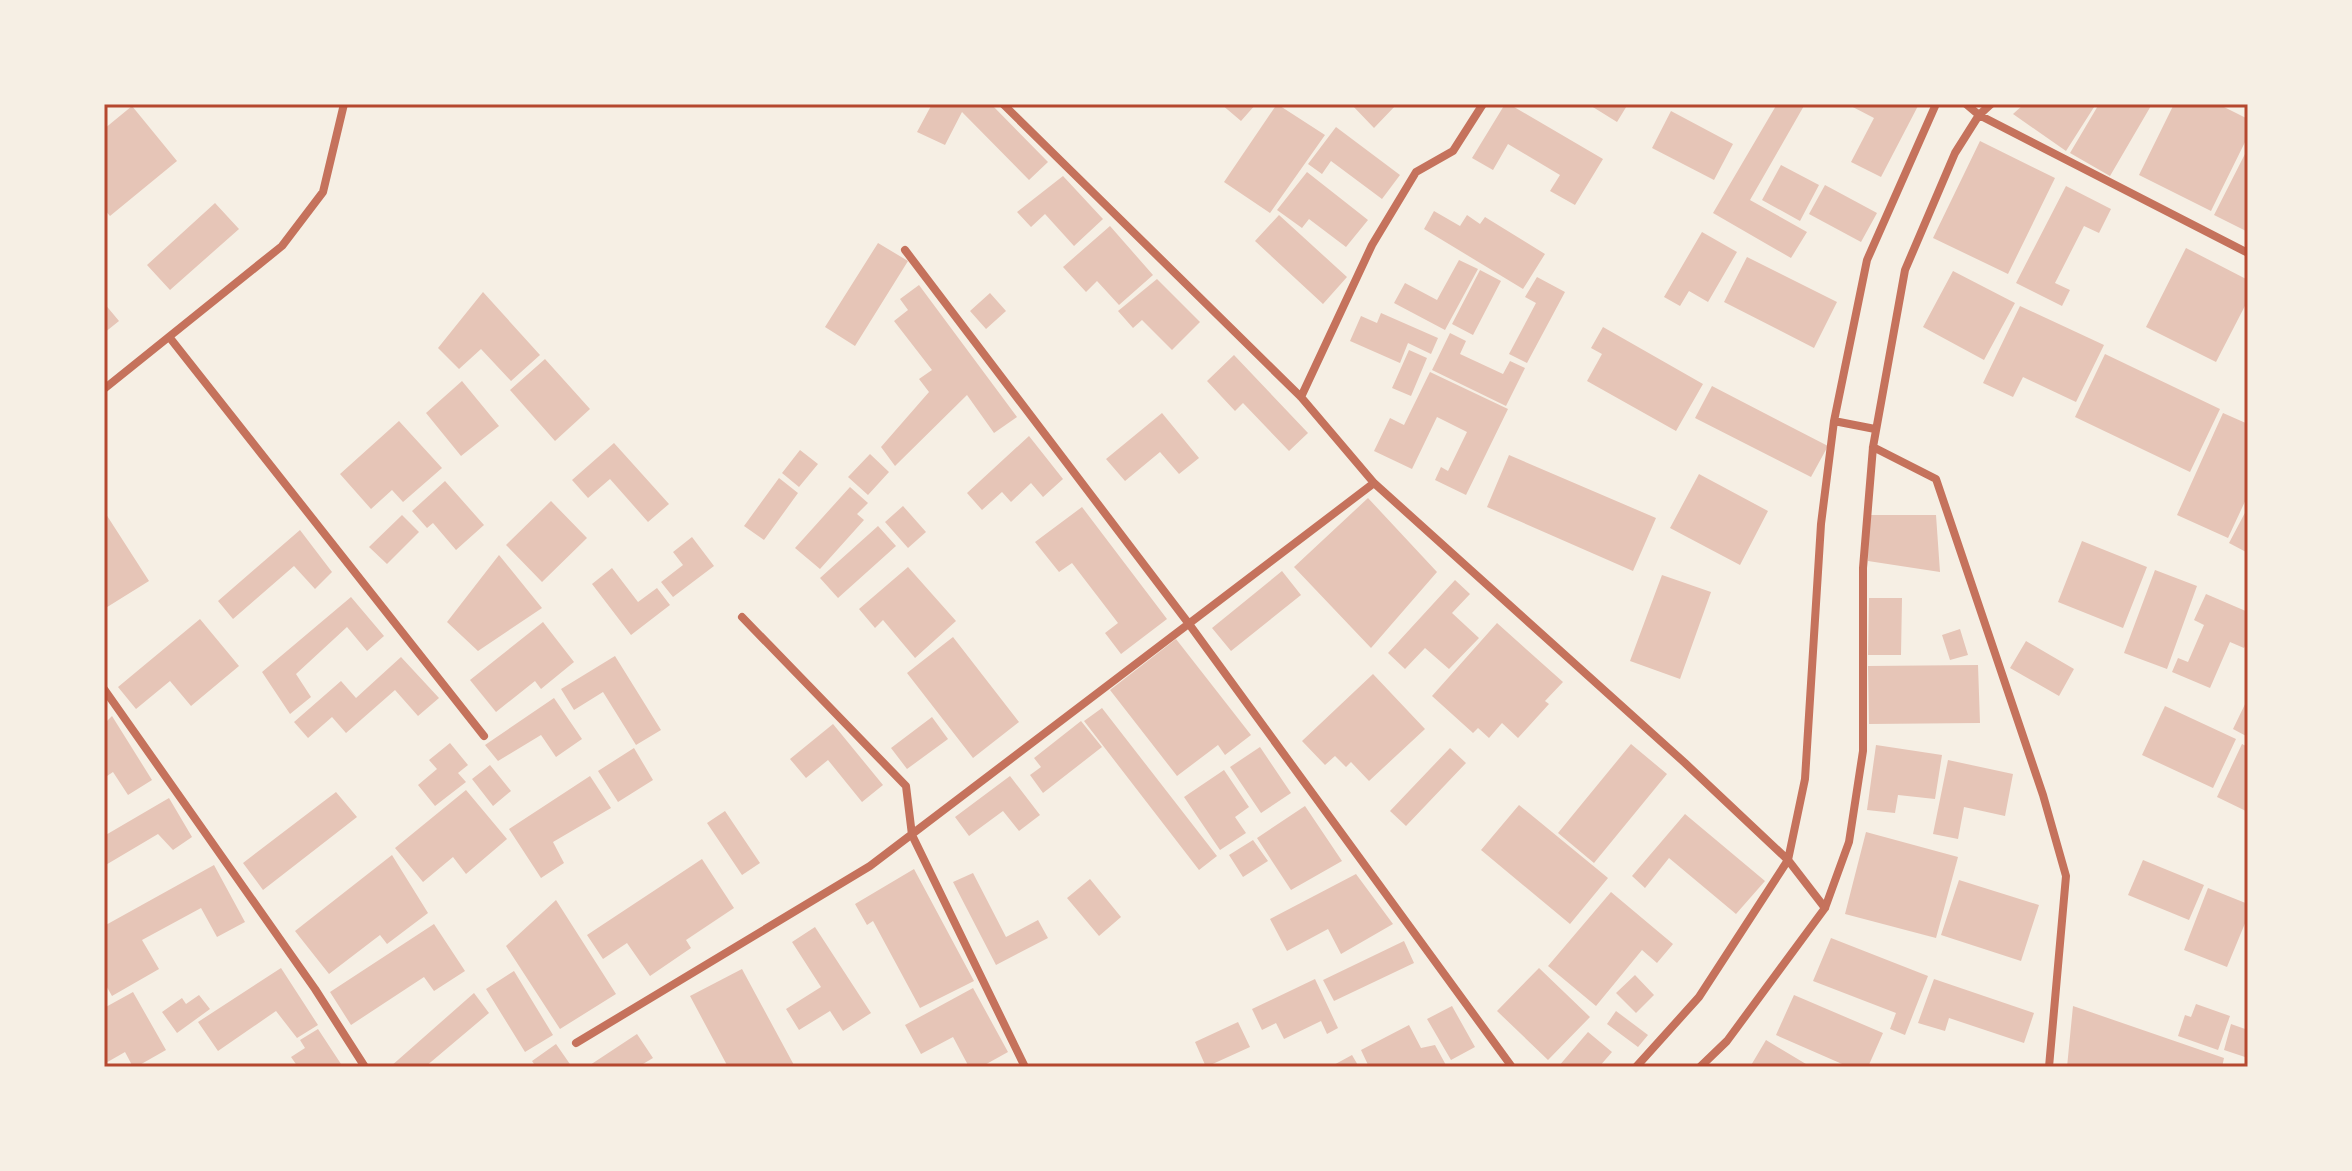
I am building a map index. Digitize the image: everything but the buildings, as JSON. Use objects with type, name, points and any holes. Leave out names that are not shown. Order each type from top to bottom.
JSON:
[{"type":"street","points":[[104,389],[282,246],[323,192],[344,104]]},
{"type":"street","points":[[1003,104],[1301,397],[1374,483],[1788,860],[1825,908]]},
{"type":"street","points":[[1301,397],[1372,245],[1416,172],[1453,151],[1483,104]]},
{"type":"street","points":[[1636,1067],[1699,997],[1788,860],[1805,779],[1821,524],[1834,421],[1867,260],[1936,104]]},
{"type":"street","points":[[1966,104],[1979,115],[2248,253]]},
{"type":"street","points":[[1700,1067],[1727,1041],[1825,908],[1849,842],[1863,751],[1863,568],[1873,447],[1905,270],[1955,153],[1979,115],[1991,104]]},
{"type":"street","points":[[905,250],[1189,624],[1512,1067]]},
{"type":"street","points":[[170,338],[484,736]]},
{"type":"street","points":[[1834,421],[1875,429]]},
{"type":"street","points":[[1873,447],[1936,479],[2043,795],[2066,876],[2049,1067]]},
{"type":"street","points":[[576,1043],[857,875],[1374,483]]},
{"type":"street","points":[[742,617],[906,786],[912,835],[1025,1067]]},
{"type":"street","points":[[104,689],[315,989],[365,1067]]}]
